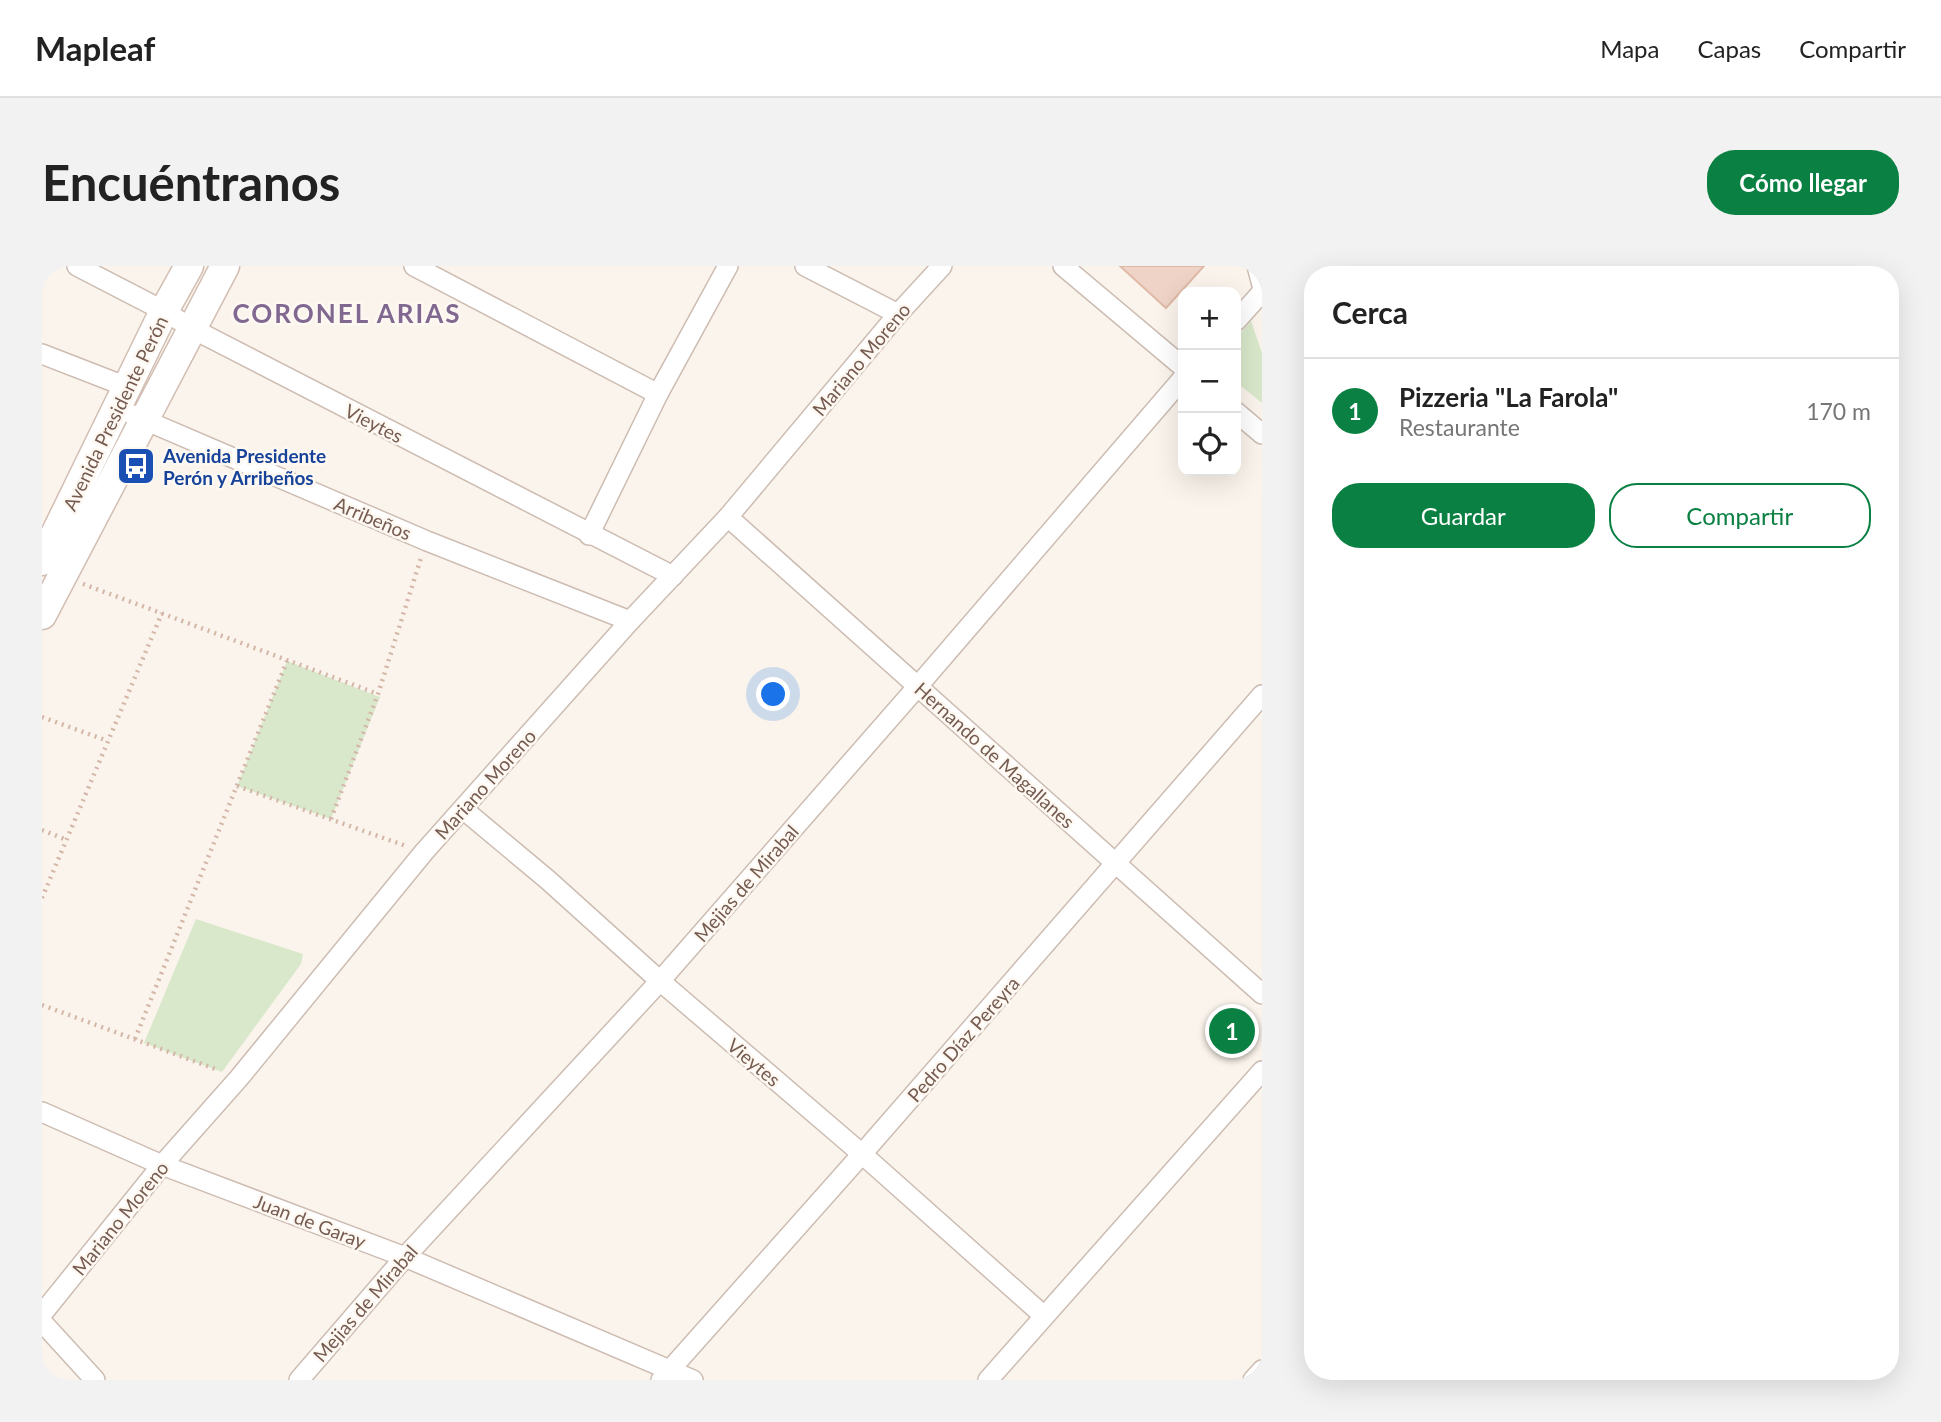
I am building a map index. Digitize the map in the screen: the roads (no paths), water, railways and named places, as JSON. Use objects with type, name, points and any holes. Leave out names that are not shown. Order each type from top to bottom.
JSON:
[{"type":"main road","name":"Avenida Presidente Perón","points":[[42,615],[52,569],[123,397],[189,266]]},
{"type":"main road","name":"Avenida Presidente Perón","points":[[52,569],[145,420],[225,266]]},
{"type":"street","name":"Vieytes","points":[[77,266],[589,535],[673,576]]},
{"type":"street","points":[[414,266],[658,394]]},
{"type":"street","points":[[589,535],[658,394],[728,266]]},
{"type":"street","points":[[805,266],[898,314]]},
{"type":"street","name":"Mariano Moreno","points":[[42,1314],[162,1165],[239,1078],[424,852],[630,621],[728,517],[898,314],[942,266]]},
{"type":"street","points":[[1063,266],[1178,363]]},
{"type":"street","points":[[1257,266],[1262,285]]},
{"type":"street","points":[[1241,315],[1262,292]]},
{"type":"street","name":"Arribeños","points":[[42,354],[123,397],[145,420],[427,541],[630,621]]},
{"type":"street","name":"Mejias de Mirabal","points":[[299,1380],[405,1256],[660,981],[1178,385]]},
{"type":"street","points":[[1237,413],[1262,434]]},
{"type":"street","name":"Hernando de Magallanes","points":[[728,517],[1262,994]]},
{"type":"street","name":"Pedro Díaz Pereyra","points":[[665,1376],[1262,695]]},
{"type":"street","name":"Vieytes","points":[[463,809],[862,1154],[1044,1316]]},
{"type":"street","points":[[988,1380],[1262,1071]]},
{"type":"street","name":"Juan de Garay","points":[[42,1112],[162,1165],[405,1256],[665,1376],[693,1380]]},
{"type":"street","points":[[42,1322],[95,1380]]},
{"type":"street","points":[[1253,1380],[1262,1370]]},
{"type":"place","name":"Avenida Presidente Perón y Arribeños","points":[[136,466]]},
{"type":"place","name":"Pizzeria \"La Farola\"","points":[[1232,1031]]},
{"type":"district","name":"CORONEL ARIAS","points":[[347,313]]}]
